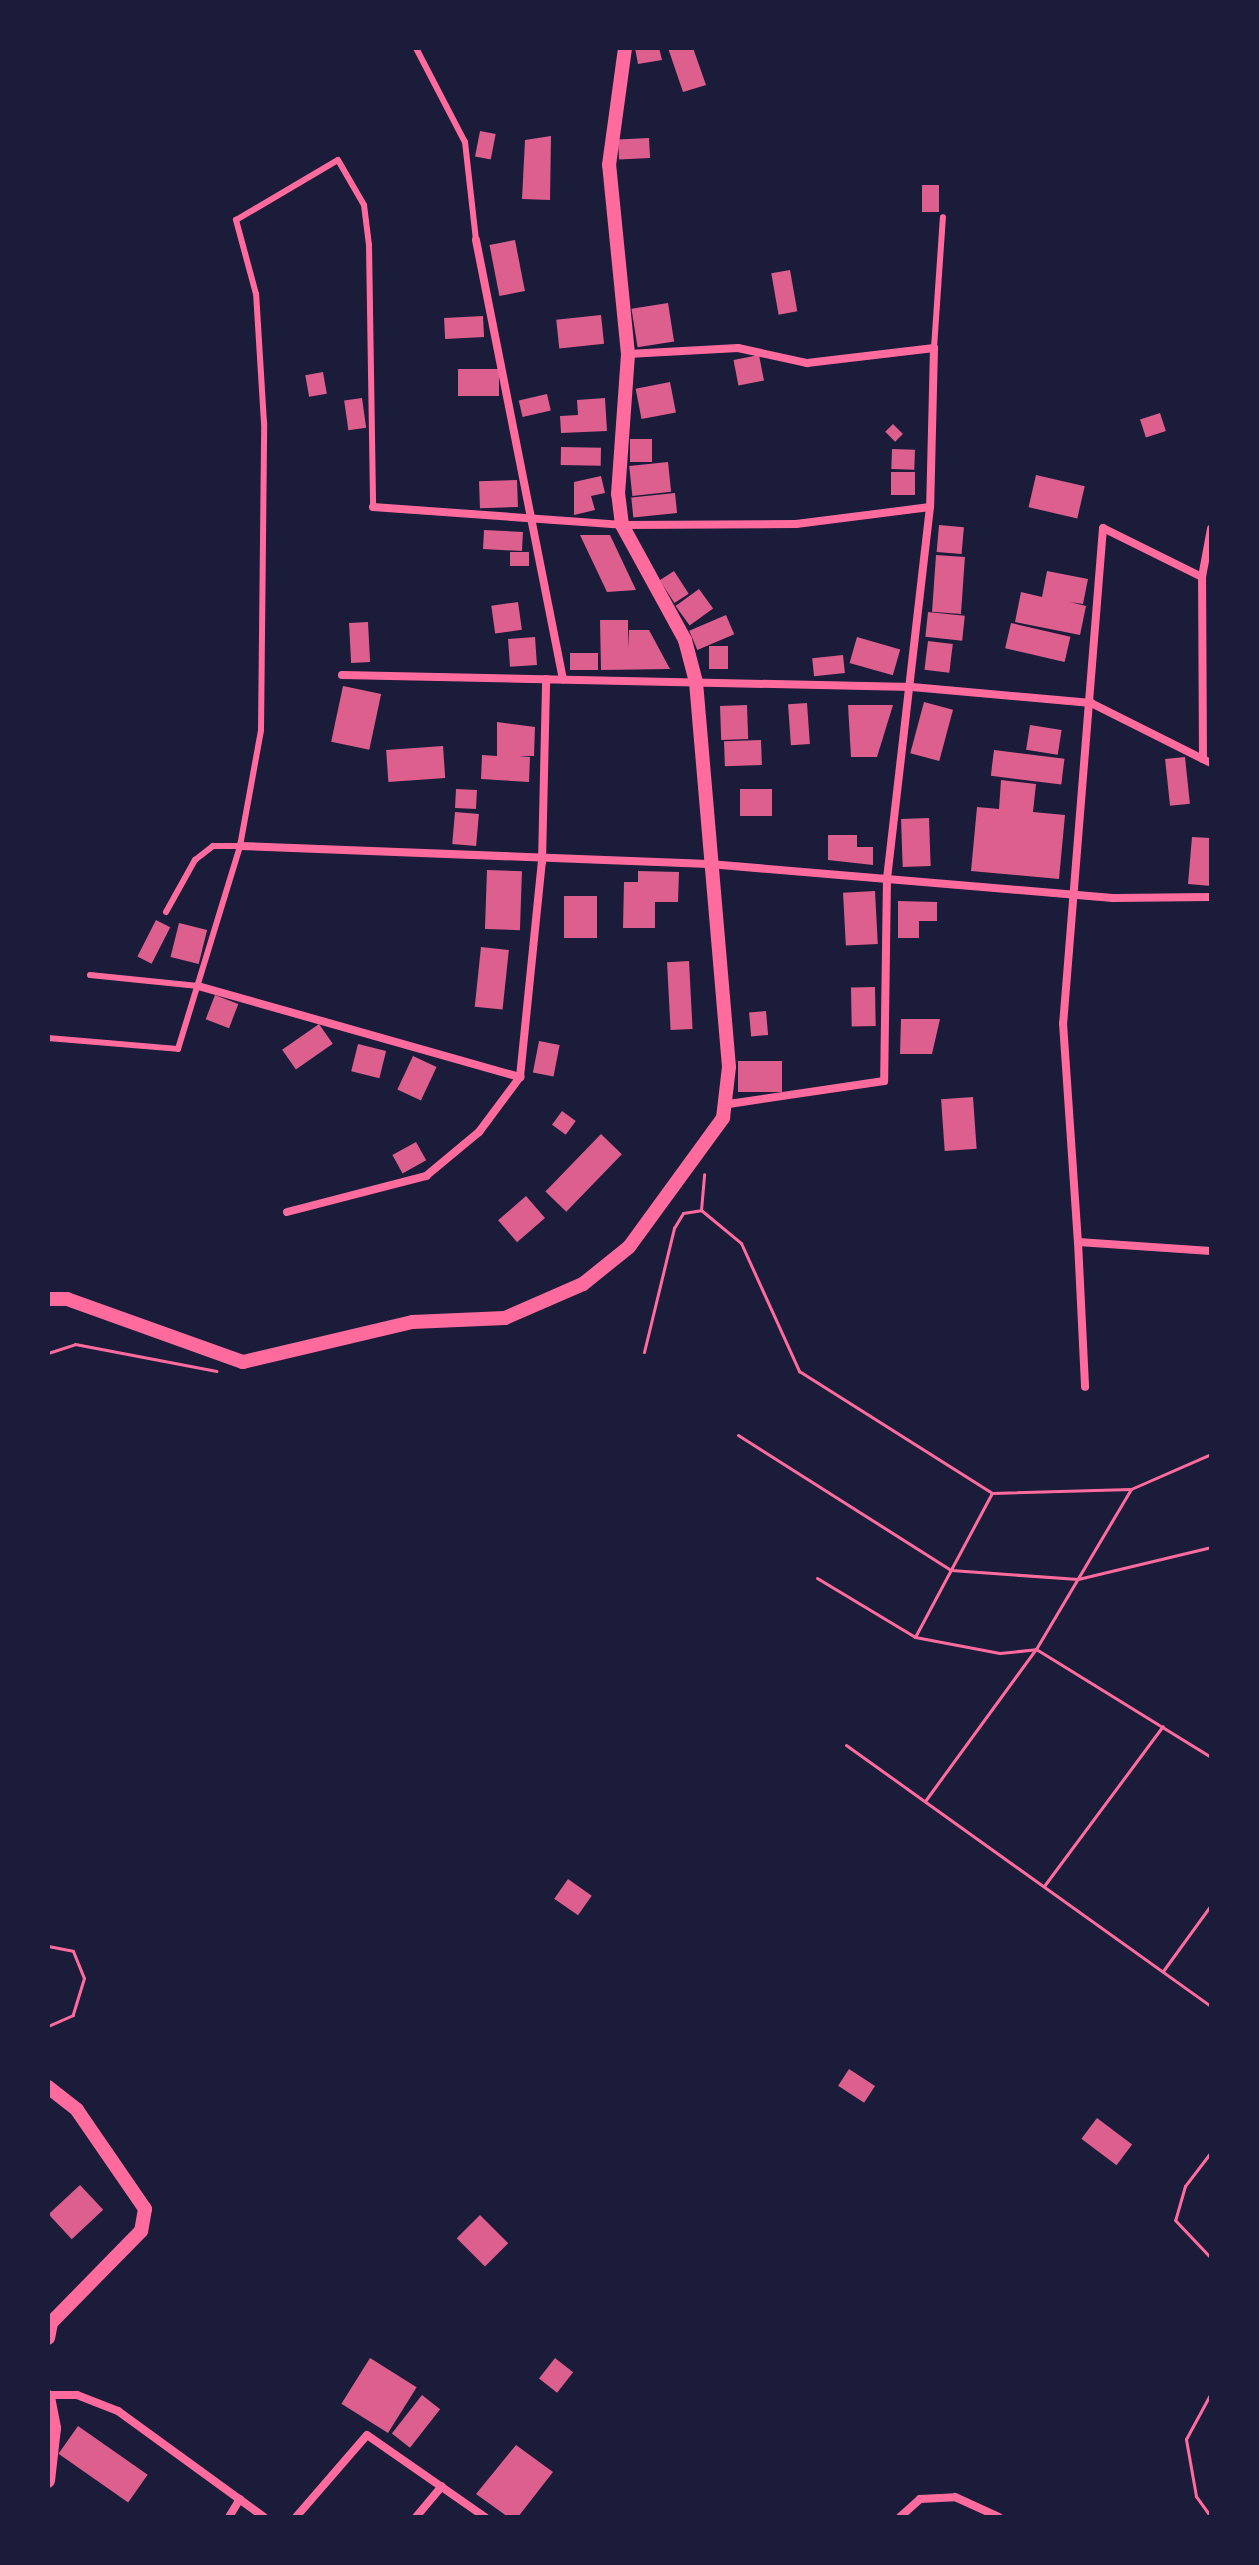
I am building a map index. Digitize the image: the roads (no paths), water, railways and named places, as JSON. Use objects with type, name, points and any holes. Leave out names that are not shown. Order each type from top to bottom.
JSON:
[{"type":"street","points":[[48,1299],[67,1299],[243,1362],[412,1322],[505,1318],[538,1308],[629,1247],[705,1150],[729,1104],[696,682],[685,640],[622,525],[619,433],[628,354],[609,165],[625,48]]},
{"type":"street","points":[[476,240],[563,679]]},
{"type":"street","points":[[628,354],[738,348],[807,363],[934,348],[930,507],[912,687],[887,877],[884,1081],[729,1104]]},
{"type":"street","points":[[373,507],[533,522],[622,525],[796,524],[930,507]]},
{"type":"street","points":[[1085,1387],[1063,1023],[1070,892],[1091,703],[1103,528],[1202,577]]},
{"type":"street","points":[[342,675],[912,687],[1091,703],[1207,761],[1202,577],[1211,529]]},
{"type":"street","points":[[287,1212],[426,1176],[479,1132],[520,1077],[542,862],[546,679]]},
{"type":"street","points":[[240,846],[542,862],[709,864],[1070,892],[1211,897]]},
{"type":"street","points":[[198,986],[520,1077]]},
{"type":"street","points":[[1078,1242],[1211,1251]]},
{"type":"street","points":[[48,2087],[77,2110],[145,2209],[141,2231],[51,2323],[48,2338]]},
{"type":"street","points":[[48,2481],[54,2428],[48,2396],[77,2395],[118,2411],[264,2517]]},
{"type":"street","points":[[296,2517],[367,2435],[485,2517]]},
{"type":"street","points":[[416,2517],[442,2486]]},
{"type":"street","points":[[900,2517],[920,2499],[955,2497],[999,2517]]},
{"type":"street","points":[[229,2517],[240,2499]]},
{"type":"lane","points":[[416,48],[465,142],[476,240]]},
{"type":"lane","points":[[48,1038],[178,1049],[240,846],[261,730],[264,423],[256,294],[236,220],[338,160],[364,205],[369,245],[373,507]]},
{"type":"lane","points":[[934,348],[943,217]]},
{"type":"lane","points":[[166,912],[195,860],[213,846],[240,846]]},
{"type":"lane","points":[[90,975],[198,986]]}]
